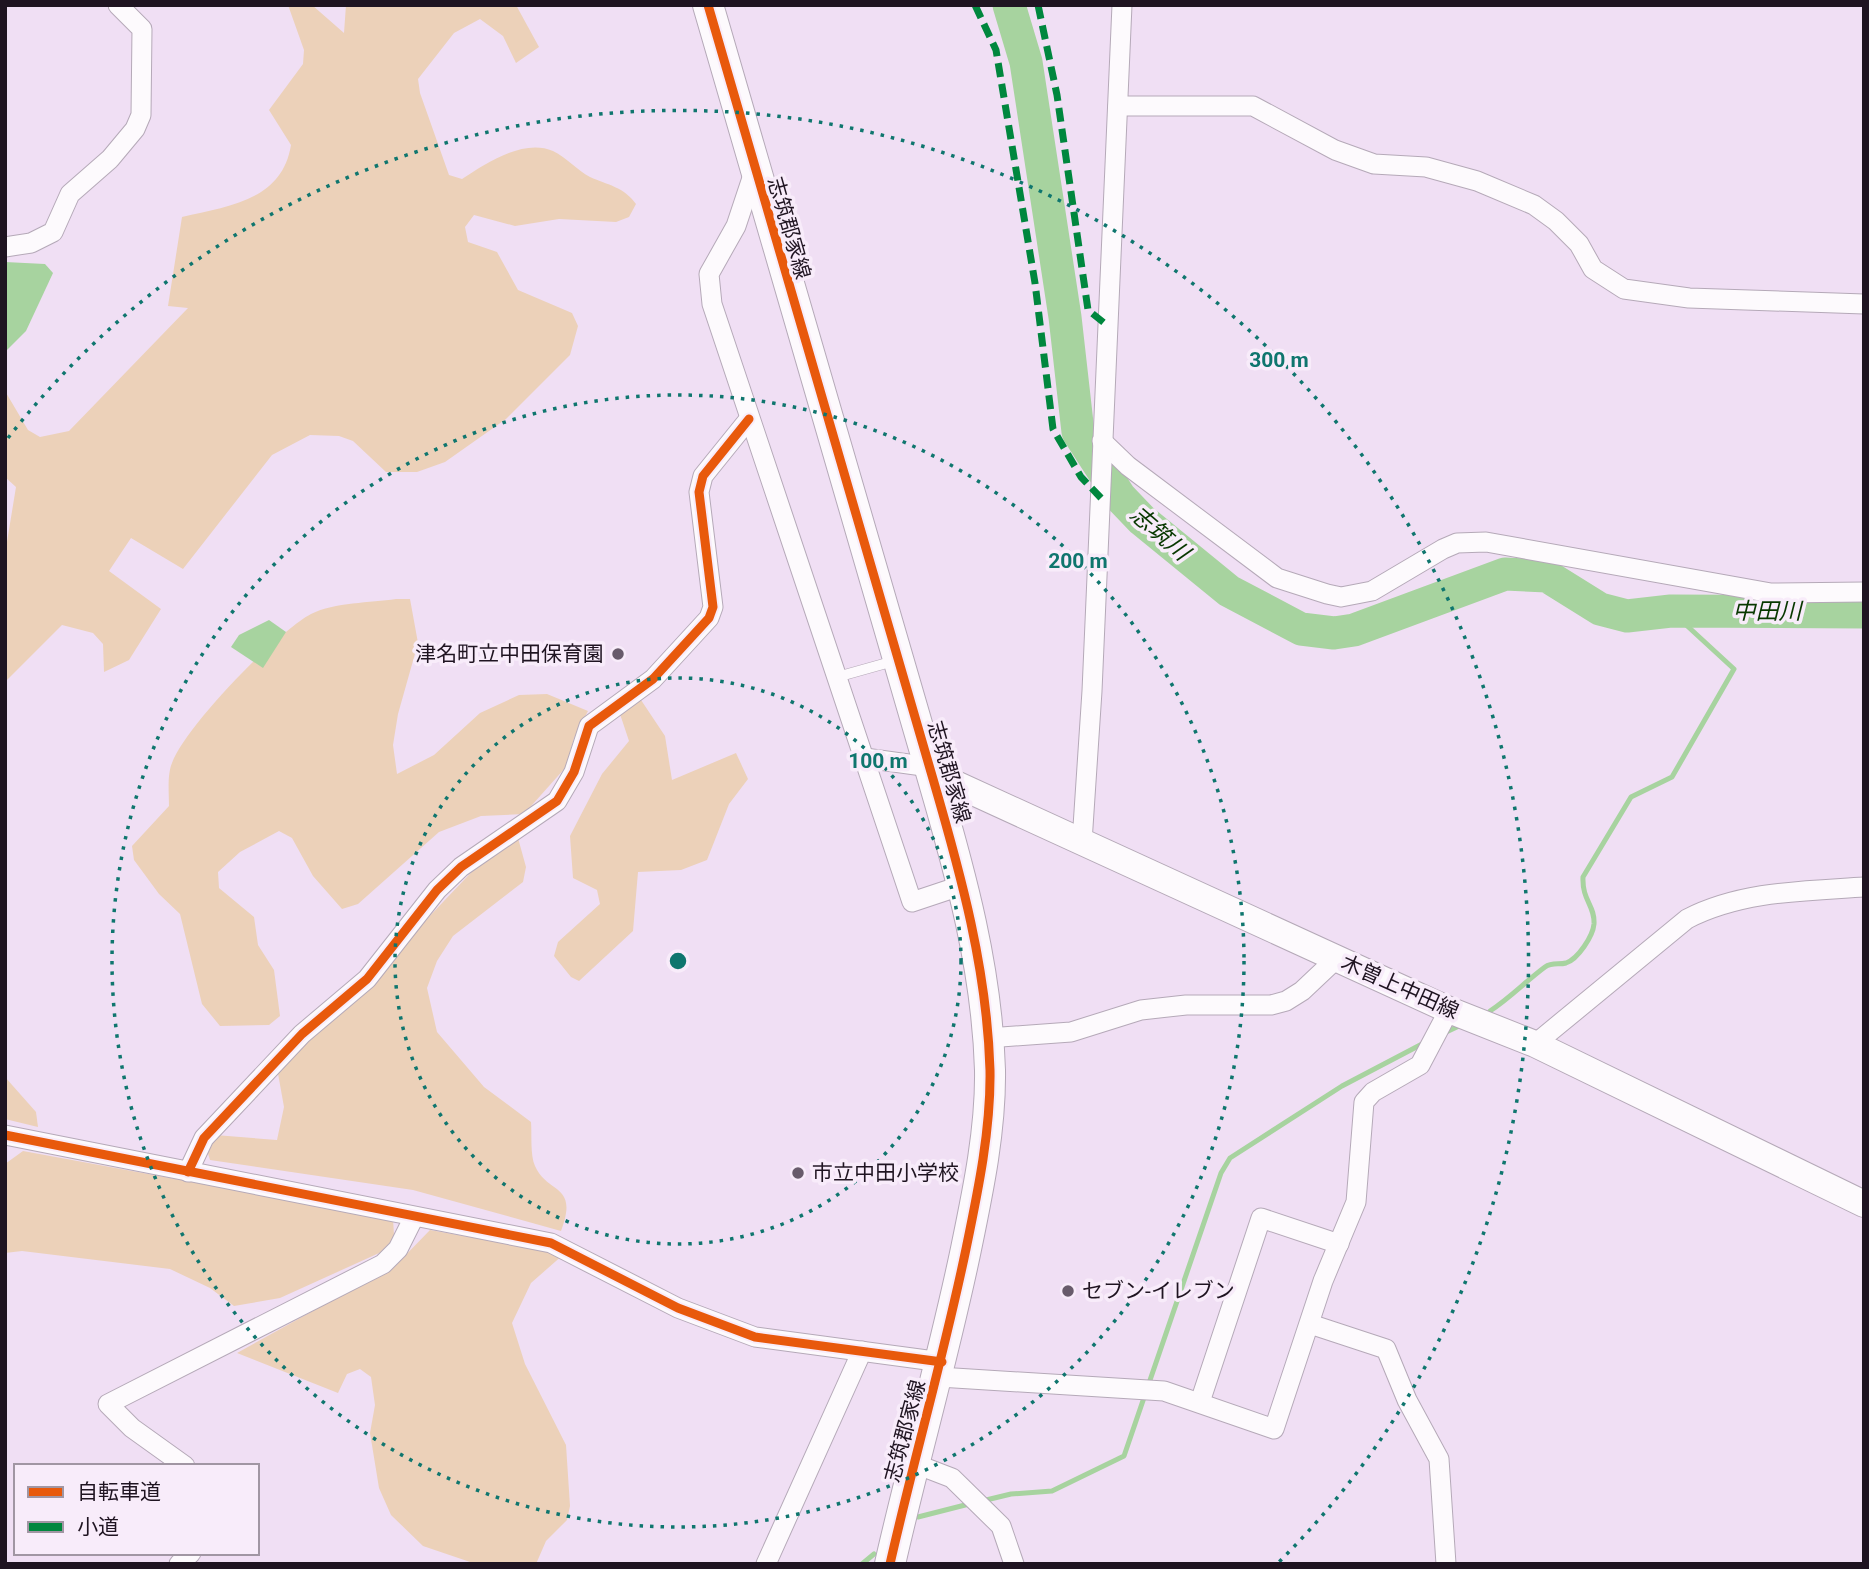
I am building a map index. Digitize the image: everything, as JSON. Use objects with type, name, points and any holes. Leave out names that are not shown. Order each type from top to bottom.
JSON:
[{"type":"main road","name":"志筑郡家線","points":[[708,5],[754,172],[963,885],[980,959],[990,1073],[980,1181],[940,1370],[913,1463],[890,1564]]},
{"type":"main road","name":"木曽上中田線","points":[[931,773],[1449,1010],[1535,1044],[1864,1204]]},
{"type":"street","points":[[5,247],[31,243],[53,232],[70,194],[110,159],[135,129],[141,115],[142,29],[118,5]]},
{"type":"street","points":[[1082,842],[1101,489],[1122,5]]},
{"type":"street","points":[[1118,106],[1253,106],[1335,150],[1374,164],[1426,167],[1477,181],[1534,205],[1556,221],[1579,244],[1593,269],[1624,289],[1689,298],[1864,304]]},
{"type":"street","points":[[754,172],[736,226],[709,274],[712,304],[912,902],[963,885]]},
{"type":"street","points":[[188,1171],[204,1138],[302,1034],[367,979],[437,890],[461,867],[560,797],[574,772],[589,726],[653,679],[709,618],[713,607],[699,492],[703,476],[749,419]]},
{"type":"street","points":[[1102,443],[1128,466],[1277,578],[1341,597],[1372,591],[1457,543],[1486,542],[1771,593],[1864,592]]},
{"type":"street","points":[[865,758],[931,773]]},
{"type":"street","points":[[1535,1044],[1687,919],[1713,905],[1787,893],[1864,887]]},
{"type":"street","points":[[988,1038],[1072,1032],[1141,1010],[1185,1004],[1271,1005],[1286,1001],[1302,991],[1337,958]]},
{"type":"street","points":[[5,1135],[551,1243],[678,1308],[755,1337],[862,1351],[940,1370],[1164,1391],[1274,1429],[1356,1202],[1364,1101],[1373,1092],[1420,1065],[1449,1010]]},
{"type":"street","points":[[182,1464],[132,1428],[107,1404],[383,1264],[398,1249],[414,1217]]},
{"type":"street","points":[[1200,1402],[1261,1218],[1339,1244]]},
{"type":"street","points":[[1310,1324],[1386,1349],[1407,1400],[1439,1459],[1446,1564]]},
{"type":"street","points":[[766,1564],[862,1351]]},
{"type":"street","points":[[913,1463],[952,1478],[1001,1526],[1014,1564]]},
{"type":"lane","points":[[837,677],[898,660]]},
{"type":"shaded area","points":[[288,5],[312,5],[344,33],[346,5],[516,5],[539,47],[516,63],[503,36],[480,19],[454,33],[418,79],[420,93],[449,175],[462,179],[506,154],[542,148],[558,154],[590,177],[621,190],[636,204],[629,217],[616,222],[559,219],[515,226],[474,215],[465,227],[468,242],[497,252],[518,290],[572,313],[578,326],[570,355],[506,419],[445,462],[417,472],[386,472],[353,441],[339,436],[310,435],[272,455],[183,569],[131,538],[109,571],[161,609],[129,660],[104,672],[103,644],[93,633],[62,625],[5,682],[5,554],[16,487],[5,477],[5,391],[28,430],[40,437],[69,431],[188,308],[168,306],[182,217],[250,198],[277,178],[286,164],[291,145],[269,110],[303,64],[304,50]]},
{"type":"shaded area","points":[[5,262],[45,264],[53,273],[26,331],[5,352]]},
{"type":"shaded area","points":[[410,599],[418,643],[398,714],[393,745],[397,774],[434,755],[480,713],[519,695],[547,694],[588,711],[574,738],[566,767],[524,814],[481,816],[439,832],[358,904],[342,909],[313,876],[292,838],[279,831],[240,852],[218,872],[219,888],[254,917],[258,945],[274,970],[280,1016],[269,1025],[220,1026],[202,1004],[180,914],[159,894],[134,860],[132,846],[169,806],[169,773],[172,763],[194,727],[234,682],[277,640],[296,624],[320,610]]},
{"type":"shaded area","points":[[269,620],[286,632],[263,668],[231,647],[239,635]]},
{"type":"shaded area","points":[[641,700],[665,736],[672,780],[736,753],[748,779],[729,804],[707,860],[681,870],[638,872],[633,931],[579,981],[571,977],[554,956],[558,942],[600,904],[597,890],[573,878],[570,836],[602,774],[629,741],[620,714],[628,703]]},
{"type":"shaded area","points":[[518,838],[526,867],[523,882],[453,936],[437,961],[427,988],[437,1032],[484,1087],[531,1122],[535,1166],[547,1182],[564,1197],[566,1216],[561,1231],[413,1190],[210,1160],[205,1144],[215,1135],[277,1140],[284,1107],[277,1068],[383,965],[484,859]]},
{"type":"shaded area","points":[[5,1077],[36,1112],[38,1127],[5,1119]]},
{"type":"shaded area","points":[[23,1151],[393,1219],[394,1235],[388,1249],[280,1298],[234,1306],[210,1288],[170,1269],[22,1251],[5,1253],[5,1164]]},
{"type":"shaded area","points":[[430,1230],[564,1254],[531,1283],[512,1323],[525,1364],[566,1445],[570,1506],[567,1520],[546,1541],[536,1564],[476,1564],[423,1546],[391,1515],[379,1488],[370,1433],[375,1405],[371,1377],[360,1369],[347,1374],[338,1393],[237,1353],[396,1265]]},
{"type":"waterway","name":"志筑川","points":[[1009,5],[1026,62],[1065,317],[1078,432],[1120,497],[1142,520],[1229,591],[1301,629],[1334,633],[1354,630],[1505,574],[1547,576],[1600,609],[1627,616],[1671,611],[1864,612]]},
{"type":"waterway","points":[[1490,1011],[1545,967],[1571,961],[1584,946],[1591,935],[1594,918],[1584,892],[1583,877],[1631,797],[1672,777],[1734,669],[1671,611]]},
{"type":"waterway","points":[[1442,1034],[1461,1025]]},
{"type":"waterway","points":[[982,1501],[1011,1494],[1052,1491],[1124,1456],[1221,1173],[1230,1158],[1342,1086],[1424,1043]]},
{"type":"waterway","points":[[918,1517],[973,1503]]},
{"type":"waterway","points":[[862,1564],[874,1554]]},
{"type":"marked path","points":[[975,5],[996,50],[1035,283],[1053,429],[1081,477],[1101,498]]},
{"type":"marked path","points":[[1038,5],[1057,95],[1088,310],[1108,326]]},
{"type":"cycle path","points":[[708,5],[943,815],[963,887],[984,995],[990,1092],[983,1160],[957,1289],[890,1564]]},
{"type":"cycle path","points":[[188,1172],[204,1138],[302,1034],[367,979],[437,890],[461,867],[557,801],[574,772],[589,726],[653,679],[709,618],[713,607],[699,492],[703,476],[749,419]]},
{"type":"cycle path","points":[[5,1135],[551,1243],[678,1308],[755,1337],[942,1362]]},
{"type":"place","name":"津名町立中田保育園","points":[[618,654]]},
{"type":"place","name":"市立中田小学校","points":[[798,1173]]},
{"type":"place","name":"セブン-イレブン","points":[[1068,1291]]},
{"type":"water label","name":"中田川","points":[[1767,611]]}]
